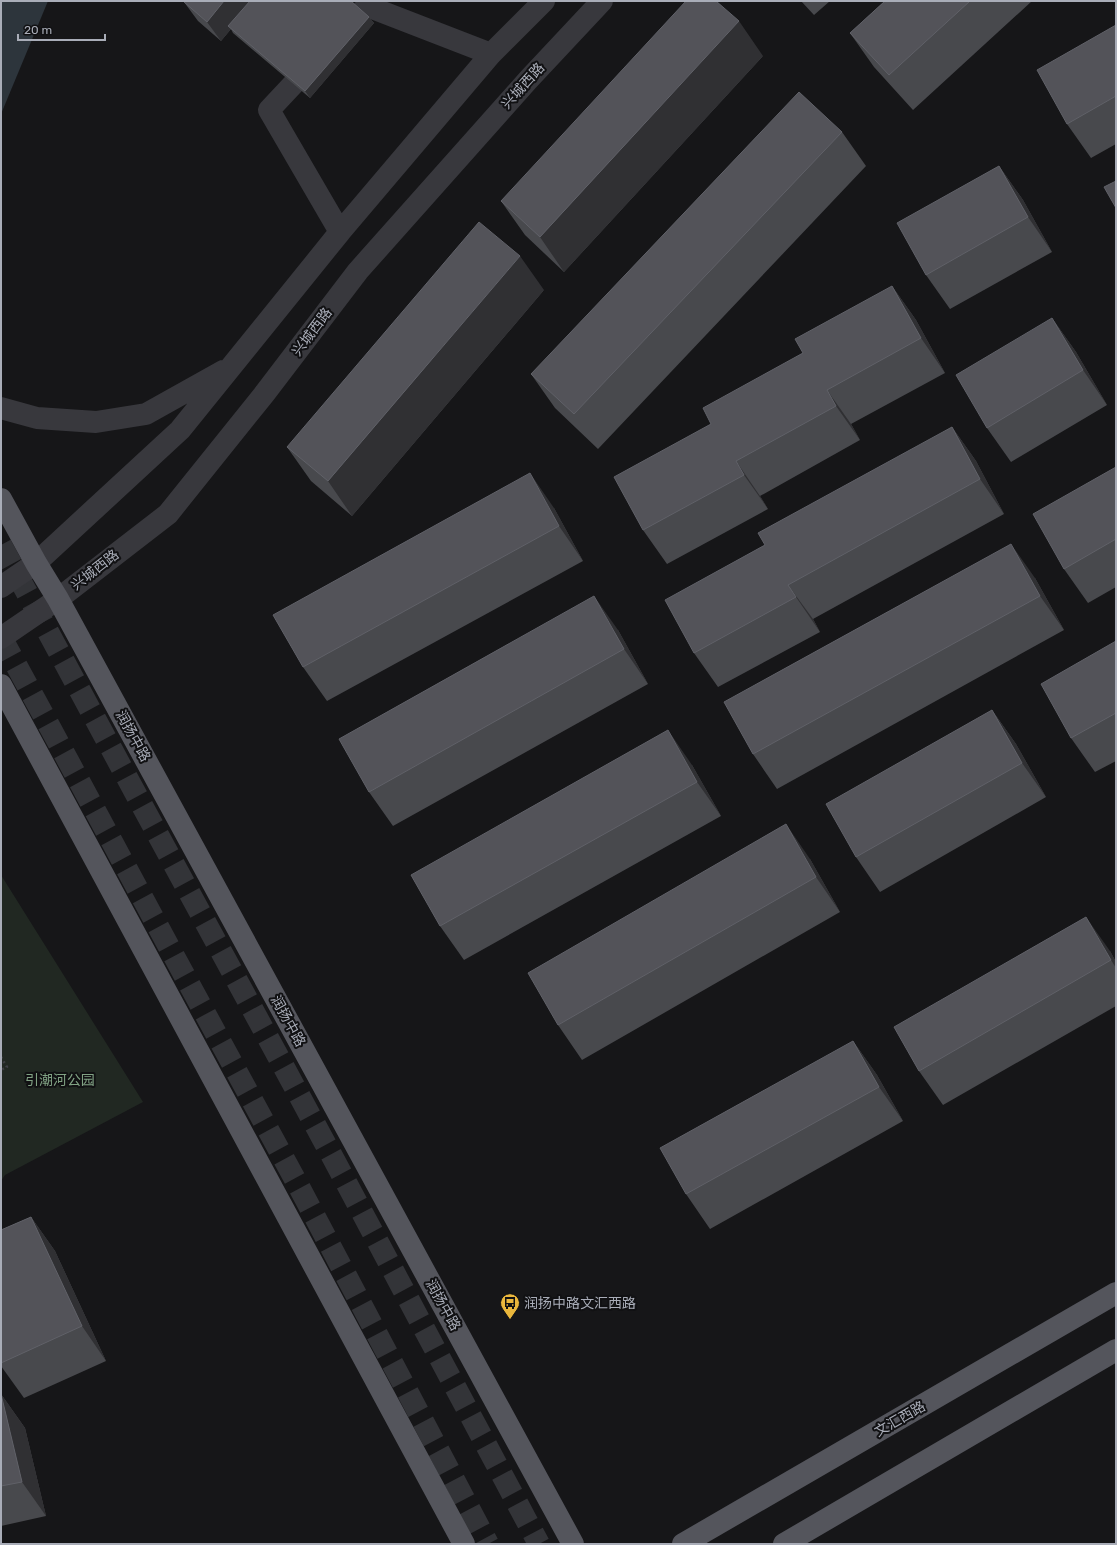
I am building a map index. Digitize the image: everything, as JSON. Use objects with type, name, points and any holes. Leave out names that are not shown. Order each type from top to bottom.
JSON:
[{"type":"main road","name":"润扬中路","points":[[1,499],[36,563],[58,599],[573,1544]]},
{"type":"main road","points":[[1,685],[464,1544]]},
{"type":"main road","name":"文汇西路","points":[[683,1544],[1116,1293]]},
{"type":"main road","points":[[784,1544],[1116,1350]]},
{"type":"street","points":[[1,587],[36,563],[180,430],[340,232],[490,54],[544,1]]},
{"type":"street","name":"兴城西路","points":[[1,638],[58,599],[168,514],[265,394],[358,271],[528,80],[602,1]]},
{"type":"street","points":[[340,232],[269,110],[367,6],[490,54]]},
{"type":"street","points":[[1,408],[37,418],[96,422],[146,414],[232,366]]},
{"type":"path","points":[[1,1057],[7,1067],[1,1070]]},
{"type":"green space","name":"引潮河公园","points":[[1,875],[143,1102],[5,1175],[1,1181]]},
{"type":"shaded area","points":[[1,1],[48,1],[1,114]]},
{"type":"building","points":[[224,1],[207,22],[184,2]]},
{"type":"building","points":[[250,1],[351,1],[369,17],[305,91],[228,26]]},
{"type":"building","points":[[686,1],[716,1],[739,21],[540,237],[501,201]]},
{"type":"building","points":[[885,1],[970,1],[889,75],[850,33]]},
{"type":"building","points":[[1116,25],[1116,96],[1067,124],[1037,70]]},
{"type":"building","points":[[799,92],[842,132],[574,414],[531,374]]},
{"type":"building","points":[[999,166],[1028,217],[926,275],[897,223]]},
{"type":"building","points":[[1116,181],[1116,208],[1104,187]]},
{"type":"building","points":[[479,222],[520,256],[328,481],[287,447]]},
{"type":"building","points":[[892,286],[921,338],[827,390],[836,406],[736,461],[744,475],[643,530],[614,477],[711,424],[703,408],[803,353],[795,339]]},
{"type":"building","points":[[1052,318],[1083,370],[987,428],[956,375]]},
{"type":"building","points":[[952,427],[980,479],[788,585],[796,597],[694,653],[665,600],[765,545],[758,533]]},
{"type":"building","points":[[1116,467],[1116,539],[1064,569],[1033,514]]},
{"type":"building","points":[[530,473],[559,526],[303,667],[273,615]]},
{"type":"building","points":[[1011,544],[1040,596],[753,754],[724,702]]},
{"type":"building","points":[[594,596],[624,649],[369,792],[339,739]]},
{"type":"building","points":[[1116,641],[1116,713],[1071,738],[1041,684]]},
{"type":"building","points":[[992,710],[1022,763],[856,857],[826,804]]},
{"type":"building","points":[[668,730],[697,782],[440,926],[411,875]]},
{"type":"building","points":[[786,824],[816,877],[558,1025],[528,973]]},
{"type":"building","points":[[1086,917],[1111,960],[919,1071],[894,1027]]},
{"type":"building","points":[[853,1041],[879,1087],[686,1194],[660,1148]]},
{"type":"building","points":[[31,1217],[82,1326],[1,1363],[1,1230]]},
{"type":"building","points":[[1,1394],[22,1482],[1,1486]]},
{"type":"tunnel","points":[[1,545],[332,1156],[539,1544]]},
{"type":"tunnel","points":[[1,637],[297,1183],[488,1544]]},
{"type":"place","name":"润扬中路文汇西路","points":[[510,1320]]}]
